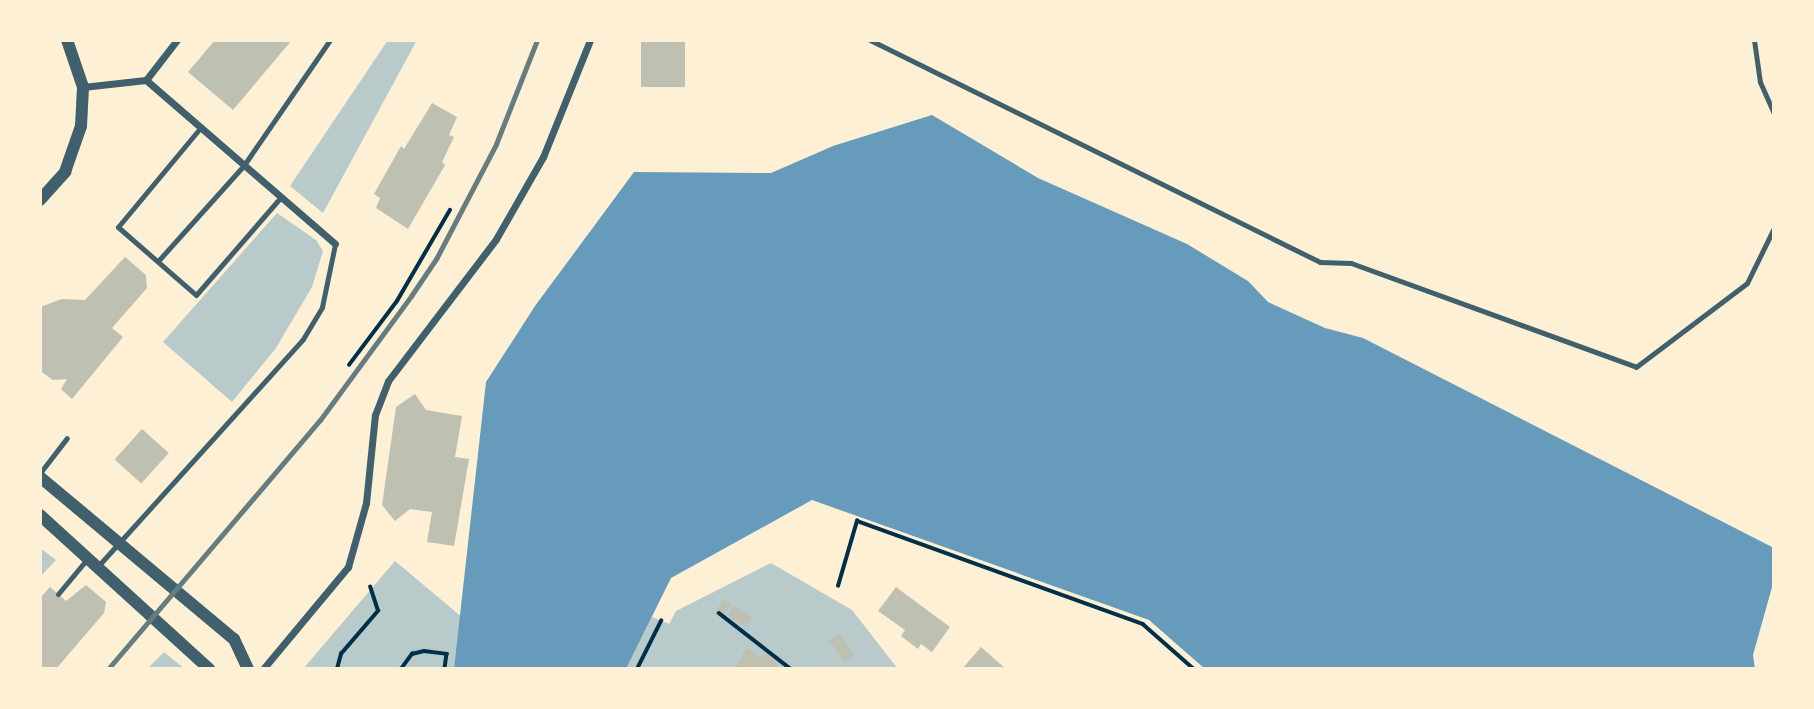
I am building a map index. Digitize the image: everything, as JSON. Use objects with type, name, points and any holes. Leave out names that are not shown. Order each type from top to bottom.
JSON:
[{"type":"street","points":[[40,200],[65,172],[81,126],[83,87],[67,40]]},
{"type":"street","points":[[83,87],[146,80],[177,40]]},
{"type":"street","points":[[263,669],[348,568],[366,503],[375,415],[388,381],[496,239],[543,157],[590,40]]},
{"type":"street","points":[[146,80],[335,244]]},
{"type":"street","points":[[40,475],[234,639],[248,669]]},
{"type":"street","points":[[40,515],[209,669]]},
{"type":"lane","points":[[158,261],[244,165],[330,40]]},
{"type":"lane","points":[[870,40],[1320,262],[1351,264],[1636,367],[1747,284],[1774,228]]},
{"type":"lane","points":[[1754,40],[1760,82],[1774,114]]},
{"type":"lane","points":[[201,127],[118,227],[196,295],[281,197]]},
{"type":"lane","points":[[58,594],[119,543],[303,339],[322,307],[335,244]]},
{"type":"lane","points":[[40,475],[67,438]]},
{"type":"path","points":[[349,365],[397,301],[450,210]]},
{"type":"path","points":[[838,586],[858,521],[1143,624],[1194,669]]},
{"type":"path","points":[[337,669],[341,654],[377,611],[370,587]]},
{"type":"path","points":[[719,612],[753,641],[785,660],[780,663],[791,669]]},
{"type":"path","points":[[638,669],[661,621]]},
{"type":"path","points":[[401,669],[412,654],[424,651],[447,654],[445,669]]},
{"type":"shaded area","points":[[388,40],[417,40],[323,213],[290,186]]},
{"type":"shaded area","points":[[277,213],[316,240],[323,251],[312,287],[276,348],[232,402],[163,342]]},
{"type":"shaded area","points":[[40,548],[56,560],[40,577]]},
{"type":"shaded area","points":[[395,561],[463,618],[454,669],[303,669]]},
{"type":"shaded area","points":[[771,563],[852,610],[898,669],[626,669],[652,617],[669,624],[676,611]]},
{"type":"shaded area","points":[[164,652],[185,669],[147,669]]},
{"type":"water","points":[[932,115],[1038,178],[1187,244],[1248,281],[1268,302],[1325,328],[1363,338],[1774,548],[1774,580],[1753,655],[1755,669],[1205,669],[1149,620],[812,500],[671,578],[626,669],[454,669],[486,382],[535,306],[634,172],[771,173],[833,146]]},
{"type":"building","points":[[215,40],[292,40],[233,110],[188,72]]},
{"type":"building","points":[[641,40],[685,40],[685,87],[641,87]]},
{"type":"building","points":[[432,103],[457,117],[449,135],[454,137],[442,162],[445,165],[408,229],[376,208],[380,198],[374,194],[401,146],[404,149]]},
{"type":"building","points":[[125,257],[146,275],[147,288],[112,328],[123,337],[72,399],[61,389],[67,379],[53,380],[40,371],[40,307],[62,299],[85,300]]},
{"type":"building","points":[[415,394],[426,410],[462,416],[455,457],[469,459],[454,546],[427,542],[432,512],[410,509],[395,521],[382,505],[396,407]]},
{"type":"building","points":[[142,429],[169,453],[141,484],[115,459]]},
{"type":"building","points":[[86,585],[106,602],[104,613],[56,669],[40,669],[40,598],[50,587],[66,601]]},
{"type":"building","points":[[896,587],[950,627],[932,652],[921,644],[918,649],[901,636],[905,630],[878,611]]},
{"type":"building","points":[[724,599],[731,604],[724,615],[716,610]]},
{"type":"building","points":[[733,606],[752,618],[746,627],[727,615]]},
{"type":"building","points":[[839,633],[854,655],[844,662],[829,640]]},
{"type":"building","points":[[981,647],[1006,669],[962,669]]},
{"type":"building","points":[[746,648],[762,658],[767,652],[779,660],[776,665],[782,669],[735,669]]},
{"type":"railway","points":[[108,669],[320,420],[411,296],[436,259],[496,144],[537,40]]}]
